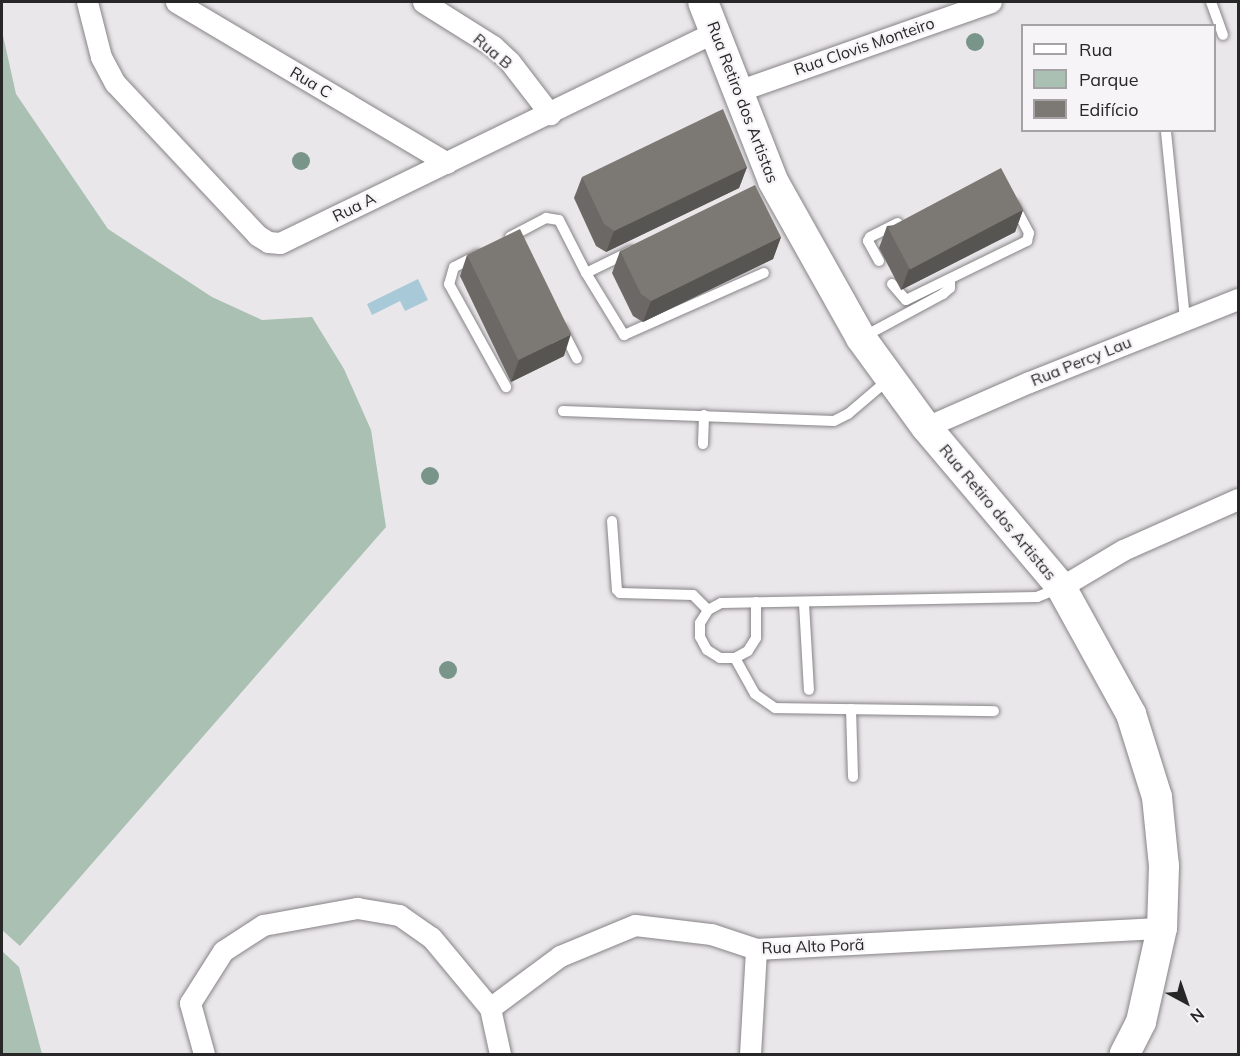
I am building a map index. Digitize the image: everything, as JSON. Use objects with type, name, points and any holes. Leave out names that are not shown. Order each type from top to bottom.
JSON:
[{"type":"street","name":"Rua A","points":[[87,2],[111,78],[268,242],[280,243],[550,114],[716,31]]},
{"type":"street","name":"Rua C","points":[[176,2],[447,163]]},
{"type":"street","name":"Rua B","points":[[423,2],[493,46],[550,114]]},
{"type":"street","name":"Rua Retiro dos Artistas","points":[[703,2],[738,91],[768,183],[861,338],[926,427],[1062,587],[1131,714],[1157,797],[1164,866],[1162,928],[1140,1022],[1125,1054]]},
{"type":"street","name":"Rua Clovis Monteiro","points":[[738,91],[990,2]]},
{"type":"street","name":"Rua Percy Lau","points":[[926,427],[1185,318],[1239,299]]},
{"type":"street","points":[[1062,587],[1123,550],[1239,499]]},
{"type":"street","points":[[204,1054],[190,1003],[223,951],[263,925],[357,908],[399,915],[431,937],[490,1008],[500,1054]]},
{"type":"street","name":"Rua Alto Porã","points":[[490,1008],[560,956],[635,925],[711,934],[756,950],[1162,928]]},
{"type":"street","points":[[750,1054],[756,950]]},
{"type":"lane","points":[[1211,2],[1222,35]]},
{"type":"lane","points":[[1166,132],[1185,318]]},
{"type":"lane","points":[[892,284],[906,300],[950,280],[1030,237],[1007,191]]},
{"type":"lane","points":[[506,387],[449,284],[454,267],[490,248],[518,240],[546,218],[559,220],[586,273],[624,335],[764,273]]},
{"type":"lane","points":[[879,261],[870,237],[905,219]]},
{"type":"lane","points":[[586,273],[647,243]]},
{"type":"lane","points":[[861,338],[944,294],[950,288],[950,280]]},
{"type":"lane","points":[[556,317],[577,358]]},
{"type":"lane","points":[[563,411],[704,415],[834,425],[889,379]]},
{"type":"lane","points":[[704,415],[704,444]]},
{"type":"lane","points":[[612,521],[617,590],[620,593],[693,595],[708,610]]},
{"type":"lane","points":[[756,602],[756,638],[748,651],[735,658],[720,658],[707,650],[700,637],[700,623],[708,610],[721,603],[756,602],[804,604],[1037,597],[1062,587]]},
{"type":"lane","points":[[804,604],[808,690]]},
{"type":"lane","points":[[735,658],[755,694],[775,708],[994,711]]},
{"type":"lane","points":[[851,709],[853,777]]},
{"type":"green space","points":[[2,31],[16,94],[108,229],[212,297],[262,320],[312,317],[344,369],[371,430],[386,527],[20,946],[2,930]]},
{"type":"green space","points":[[2,951],[19,967],[42,1054],[2,1054]]},
{"type":"water","points":[[418,279],[428,300],[405,311],[400,301],[372,315],[367,304]]},
{"type":"building","points":[[723,109],[747,167],[614,231],[604,224],[582,177]]},
{"type":"building","points":[[1001,168],[1023,209],[910,270],[888,228]]},
{"type":"building","points":[[755,185],[781,237],[651,301],[641,294],[620,251]]},
{"type":"building","points":[[520,229],[571,334],[518,360],[467,255]]}]
